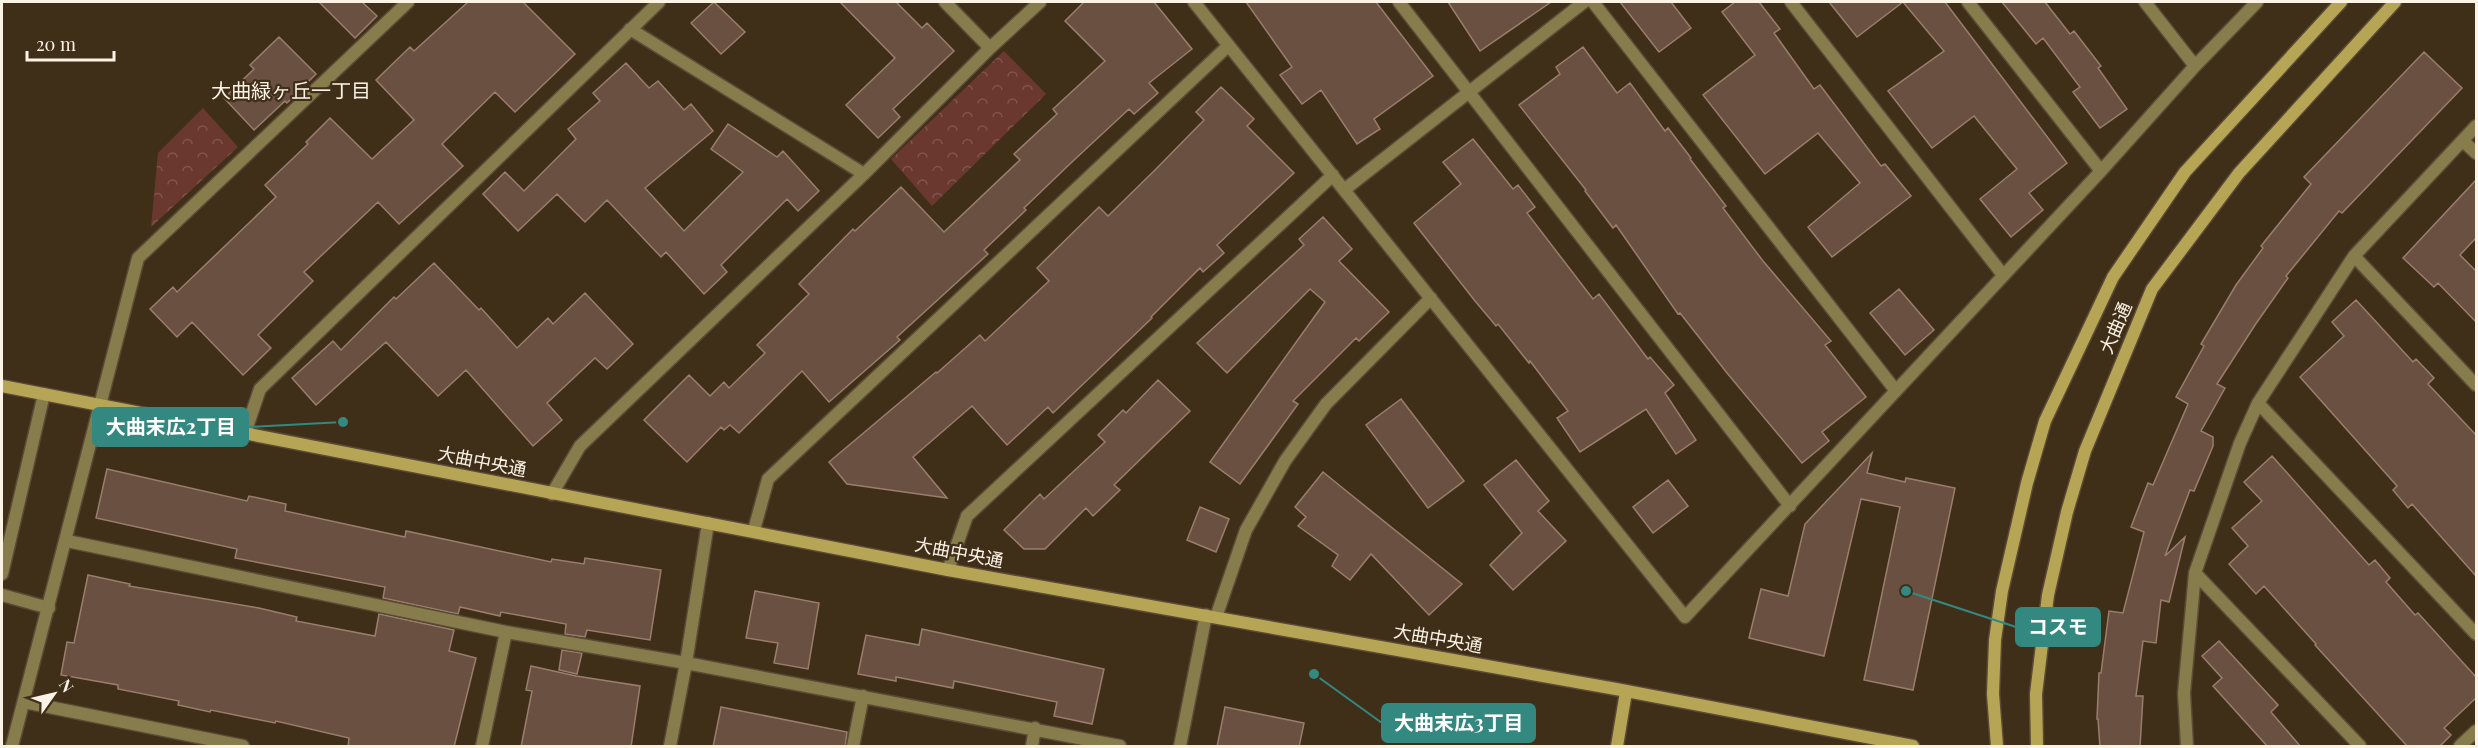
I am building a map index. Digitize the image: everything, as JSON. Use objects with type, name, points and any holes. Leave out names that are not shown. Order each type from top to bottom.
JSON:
[{"type":"main road","name":"大曲通","points":[[1997,747],[1994,694],[1995,640],[2001,601],[2027,483],[2045,421],[2113,277],[2185,172],[2341,2]]},
{"type":"main road","name":"大曲通","points":[[2037,747],[2036,694],[2048,595],[2067,512],[2085,451],[2152,289],[2239,173],[2395,2]]},
{"type":"main road","name":"大曲中央通","points":[[2,386],[552,494],[754,530],[948,570],[1626,692],[1912,747]]},
{"type":"main road","points":[[1617,747],[1626,692]]},
{"type":"street","points":[[12,747],[67,541],[99,405],[138,258],[408,2]]},
{"type":"street","points":[[245,433],[260,388],[658,2]]},
{"type":"street","points":[[945,2],[990,48]]},
{"type":"street","points":[[552,494],[580,446],[1040,2]]},
{"type":"street","points":[[1194,2],[1685,617],[2101,171],[2195,66],[2257,2]]},
{"type":"street","points":[[1399,2],[1790,506]]},
{"type":"street","points":[[1344,189],[1584,2]]},
{"type":"street","points":[[1593,2],[1896,391]]},
{"type":"street","points":[[1791,2],[2003,275]]},
{"type":"street","points":[[1968,2],[2101,171]]},
{"type":"street","points":[[2145,2],[2195,66]]},
{"type":"street","points":[[630,29],[864,174]]},
{"type":"street","points":[[754,530],[768,479],[1228,46]]},
{"type":"street","points":[[2187,747],[2184,693],[2195,573],[2240,443],[2258,403],[2315,313],[2355,256],[2476,126]]},
{"type":"street","points":[[2463,141],[2476,153]]},
{"type":"street","points":[[948,570],[967,516],[1333,174]]},
{"type":"street","points":[[2355,256],[2476,385]]},
{"type":"street","points":[[1180,747],[1211,616],[1246,530],[1285,461],[1326,404],[1431,298]]},
{"type":"street","points":[[2,574],[44,394]]},
{"type":"street","points":[[2258,403],[2476,634]]},
{"type":"street","points":[[670,747],[708,523]]},
{"type":"street","points":[[67,541],[506,632],[1035,728],[1120,747]]},
{"type":"street","points":[[2195,573],[2360,747]]},
{"type":"street","points":[[2,596],[49,608]]},
{"type":"street","points":[[482,747],[506,632]]},
{"type":"street","points":[[853,747],[863,696]]},
{"type":"street","points":[[24,702],[243,747]]},
{"type":"street","points":[[1032,747],[1035,728]]},
{"type":"street","points":[[2460,747],[2476,731]]},
{"type":"green space","points":[[1004,51],[1046,94],[932,206],[891,159]]},
{"type":"green space","points":[[203,108],[238,147],[151,227],[158,153]]},
{"type":"building","points":[[319,2],[362,2],[377,16],[355,38]]},
{"type":"building","points":[[468,2],[523,2],[575,54],[515,112],[495,92],[442,144],[463,166],[399,224],[378,202],[304,272],[313,281],[258,335],[271,348],[243,375],[192,322],[177,337],[150,309],[173,287],[177,292],[276,197],[265,185],[308,144],[306,142],[330,118],[372,159],[414,120],[376,80],[410,47],[414,51]]},
{"type":"building","points":[[714,2],[745,32],[721,54],[691,23]]},
{"type":"building","points":[[840,2],[896,2],[922,28],[927,23],[954,51],[893,109],[900,117],[878,138],[846,105],[895,58]]},
{"type":"building","points":[[1084,2],[1154,2],[1192,49],[1149,83],[1158,93],[1134,114],[1129,109],[1073,161],[984,250],[988,254],[897,337],[900,340],[829,402],[802,371],[739,433],[730,425],[724,430],[721,427],[687,462],[644,420],[689,375],[710,396],[724,382],[729,388],[765,353],[757,345],[809,294],[799,284],[853,229],[855,231],[901,187],[944,232],[1020,160],[1014,154],[1057,114],[1053,109],[1105,61],[1065,21]]},
{"type":"building","points":[[1246,2],[1376,2],[1433,76],[1374,119],[1380,129],[1357,144],[1321,90],[1302,104],[1280,75],[1292,67]]},
{"type":"building","points":[[1448,2],[1551,2],[1480,51]]},
{"type":"building","points":[[1620,2],[1671,2],[1691,28],[1659,52]]},
{"type":"building","points":[[1735,2],[1759,2],[1780,29],[1774,33],[1814,89],[1820,85],[1881,166],[1885,164],[1911,196],[1832,257],[1808,227],[1860,183],[1818,133],[1765,174],[1703,95],[1755,55],[1722,12]]},
{"type":"building","points":[[1829,2],[1903,2],[1857,37]]},
{"type":"building","points":[[1903,2],[1945,2],[2067,163],[2029,193],[2043,210],[2011,237],[1980,199],[2017,169],[1974,116],[1932,148],[1888,91],[1944,51]]},
{"type":"building","points":[[2002,2],[2045,2],[2070,34],[2074,31],[2101,66],[2098,68],[2127,109],[2100,128],[2073,92],[2080,87],[2043,38],[2036,44]]},
{"type":"building","points":[[279,37],[316,74],[287,103],[285,101],[254,130],[224,98],[254,69],[250,65]]},
{"type":"building","points":[[1583,47],[1617,93],[1630,83],[1665,131],[1668,128],[1726,206],[1723,208],[1763,261],[1831,341],[1825,345],[1866,397],[1822,432],[1829,441],[1802,463],[1680,313],[1678,314],[1616,225],[1613,228],[1519,105],[1560,74],[1556,67]]},
{"type":"building","points":[[2424,52],[2462,88],[2342,213],[2339,211],[2286,276],[2288,278],[2217,384],[2225,388],[2201,431],[2213,437],[2213,446],[2194,491],[2190,490],[2165,556],[2185,537],[2169,602],[2161,600],[2156,643],[2143,641],[2136,696],[2143,696],[2140,747],[2100,747],[2097,719],[2099,673],[2101,673],[2109,611],[2123,613],[2144,532],[2131,527],[2148,483],[2153,485],[2188,404],[2176,397],[2204,346],[2201,344],[2236,285],[2263,248],[2261,246],[2311,184],[2304,177]]},
{"type":"building","points":[[626,63],[649,88],[658,81],[684,110],[691,104],[713,131],[645,188],[684,231],[743,172],[711,149],[728,124],[777,157],[783,151],[819,191],[798,211],[787,199],[721,265],[727,272],[704,294],[666,252],[661,257],[607,200],[585,222],[557,194],[518,231],[483,194],[505,172],[524,191],[576,139],[568,129],[600,101],[593,93]]},
{"type":"building","points":[[1221,87],[1254,119],[1247,126],[1294,173],[1217,245],[1224,253],[1203,272],[1200,268],[1152,318],[1053,413],[1048,407],[1007,445],[972,406],[913,457],[947,498],[847,484],[829,462],[980,335],[985,341],[1049,281],[1037,268],[1099,207],[1108,216],[1156,169],[1204,120],[1196,112]]},
{"type":"building","points":[[1473,139],[1513,189],[1518,185],[1535,207],[1527,213],[1593,299],[1599,294],[1648,359],[1650,357],[1674,385],[1665,393],[1696,440],[1676,454],[1646,409],[1580,452],[1557,418],[1568,411],[1530,361],[1529,363],[1498,324],[1496,326],[1414,223],[1461,184],[1443,162]]},
{"type":"building","points":[[2476,180],[2476,238],[2460,255],[2476,271],[2476,322],[2438,283],[2434,287],[2403,258]]},
{"type":"building","points":[[1323,217],[1352,249],[1339,261],[1389,312],[1359,341],[1356,338],[1293,401],[1298,404],[1240,484],[1210,462],[1325,302],[1310,289],[1227,373],[1197,343],[1304,245],[1299,239]]},
{"type":"building","points":[[434,263],[479,310],[481,308],[517,348],[548,318],[553,324],[585,293],[633,344],[607,369],[595,358],[547,403],[562,420],[533,446],[466,370],[438,396],[386,342],[316,405],[292,378],[333,341],[341,350],[394,297],[396,299]]},
{"type":"building","points":[[1899,289],[1934,330],[1905,355],[1870,313]]},
{"type":"building","points":[[2356,300],[2413,362],[2416,359],[2434,378],[2428,384],[2476,435],[2476,576],[2412,504],[2408,508],[2393,490],[2397,486],[2300,377],[2344,336],[2332,322]]},
{"type":"building","points":[[1158,380],[1190,411],[1114,485],[1120,490],[1093,516],[1086,508],[1045,549],[1024,549],[1004,530],[1040,494],[1044,499],[1105,442],[1098,435],[1123,410],[1126,413]]},
{"type":"building","points":[[1401,399],[1464,481],[1428,508],[1366,425]]},
{"type":"building","points":[[1872,453],[1867,473],[1905,482],[1906,478],[1955,488],[1913,690],[1864,680],[1900,507],[1861,499],[1824,656],[1749,638],[1761,589],[1788,596],[1805,524]]},
{"type":"building","points":[[2272,456],[2369,565],[2375,560],[2390,578],[2386,582],[2415,615],[2418,613],[2476,677],[2476,698],[2444,728],[2451,735],[2439,747],[2408,747],[2264,586],[2256,594],[2229,564],[2248,546],[2232,528],[2262,501],[2244,482]]},
{"type":"building","points":[[1516,460],[1549,501],[1538,511],[1566,541],[1513,590],[1490,565],[1522,533],[1484,485]]},
{"type":"building","points":[[107,469],[247,501],[249,496],[286,504],[285,511],[405,537],[406,531],[551,562],[552,559],[584,564],[585,558],[661,570],[650,640],[587,630],[585,637],[565,634],[566,624],[501,612],[500,616],[460,607],[458,614],[383,598],[385,587],[235,558],[237,549],[96,518]]},
{"type":"building","points":[[1323,472],[1462,584],[1429,615],[1371,554],[1350,580],[1332,566],[1338,555],[1298,526],[1306,517],[1295,507]]},
{"type":"building","points":[[1668,480],[1688,506],[1653,533],[1633,507]]},
{"type":"building","points":[[1200,507],[1229,519],[1216,552],[1187,540]]},
{"type":"building","points":[[88,575],[130,584],[129,586],[259,608],[297,617],[296,621],[375,636],[379,614],[454,630],[449,651],[476,658],[454,747],[348,747],[349,738],[276,721],[275,723],[178,705],[179,701],[118,689],[118,685],[61,675],[67,642],[74,643]]},
{"type":"building","points":[[755,591],[819,603],[808,669],[774,663],[778,643],[746,638]]},
{"type":"building","points":[[922,629],[1104,669],[1092,724],[1054,716],[1057,702],[954,681],[953,688],[896,677],[896,681],[858,674],[866,635],[919,645]]},
{"type":"building","points":[[2219,641],[2278,705],[2271,712],[2301,747],[2268,747],[2213,686],[2222,678],[2202,656]]},
{"type":"building","points":[[562,650],[582,653],[577,674],[559,670]]},
{"type":"building","points":[[531,666],[640,686],[631,747],[521,747],[532,691],[526,690]]},
{"type":"building","points":[[721,707],[847,732],[845,747],[713,747]]},
{"type":"building","points":[[1225,707],[1304,723],[1299,747],[1217,747]]},
{"type":"place","name":"大曲末広2丁目","points":[[343,422]]},
{"type":"place","name":"コスモ","points":[[1906,591]]},
{"type":"place","name":"大曲末広3丁目","points":[[1314,674]]},
{"type":"district","name":"大曲緑ヶ丘一丁目","points":[[291,91]]}]
